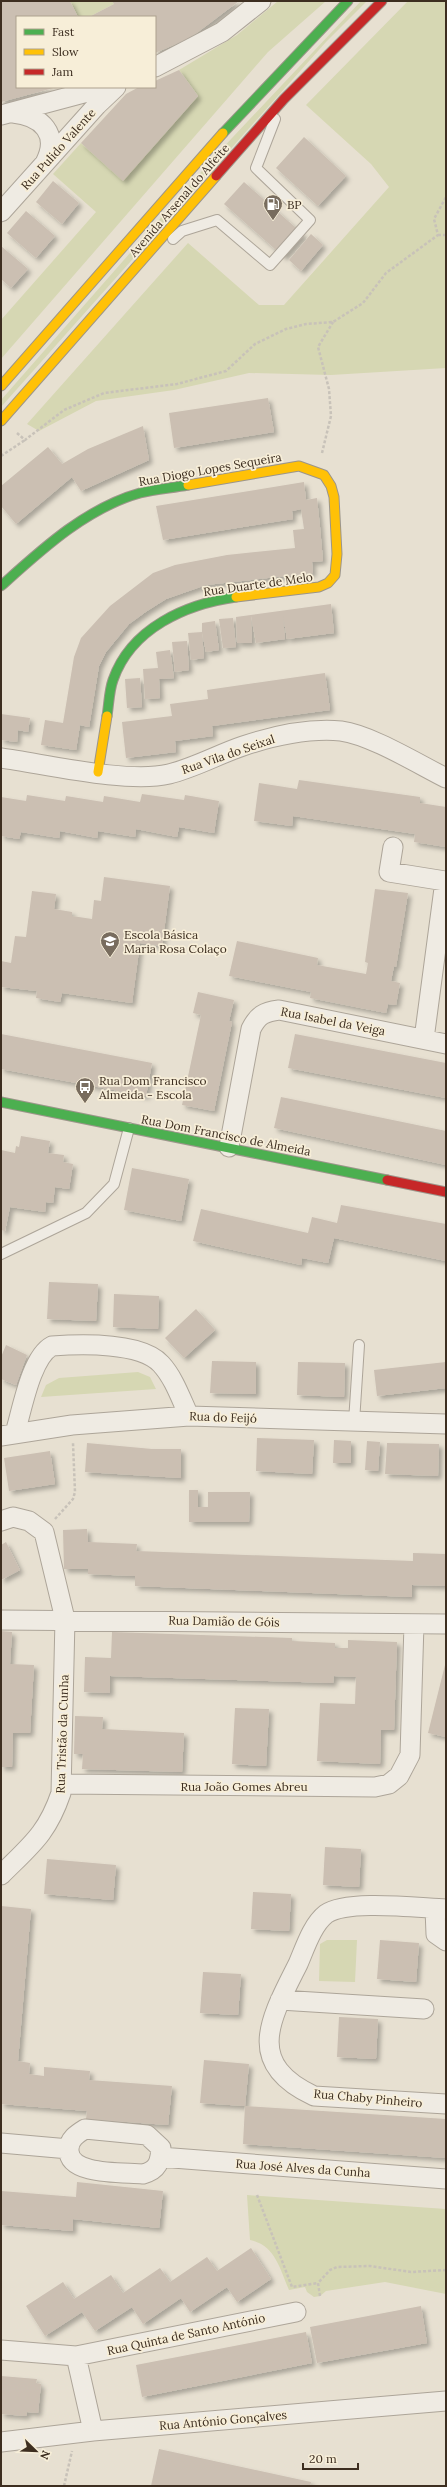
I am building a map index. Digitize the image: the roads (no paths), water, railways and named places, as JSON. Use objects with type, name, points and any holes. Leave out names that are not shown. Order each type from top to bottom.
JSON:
[{"type":"main road","name":"Avenida Arsenal do Alfeite","points":[[1,386],[234,120],[348,1]]},
{"type":"main road","name":"Avenida Arsenal do Alfeite","points":[[2,421],[284,100],[382,1]]},
{"type":"main road","name":"Rua Diogo Lopes Sequeira","points":[[1,586],[44,549],[82,521],[124,498],[156,489],[298,466],[318,471],[326,476],[330,483],[336,526]]},
{"type":"main road","name":"Rua Duarte de Melo","points":[[98,772],[113,680],[127,651],[141,637],[171,616],[192,606],[214,600],[319,587],[328,583],[335,575],[337,564],[336,526]]},
{"type":"main road","name":"Rua Dom Francisco de Almeida","points":[[1,1102],[446,1192]]},
{"type":"street","points":[[156,67],[193,49],[222,32],[261,1]]},
{"type":"street","points":[[6,114],[102,88]]},
{"type":"street","name":"Rua Pulido Valente","points":[[1,212],[44,166],[97,105],[115,88]]},
{"type":"street","points":[[6,114],[32,117],[47,129],[51,145],[44,166]]},
{"type":"street","name":"Rua Vila do Seixal","points":[[1,758],[138,777],[169,774],[256,742],[310,731],[342,732],[370,741],[446,778]]},
{"type":"street","points":[[393,847],[389,872],[445,881],[424,1039]]},
{"type":"street","name":"Rua Isabel da Veiga","points":[[229,1147],[251,1029],[256,1019],[265,1012],[279,1010],[446,1044]]},
{"type":"street","points":[[8,1435],[36,1364],[45,1350],[52,1346],[127,1348],[150,1355],[162,1365],[170,1376],[189,1416]]},
{"type":"street","name":"Rua do Feijó","points":[[8,1435],[72,1424],[189,1416],[446,1424]]},
{"type":"street","name":"Rua Tristão da Cunha","points":[[1,1521],[13,1517],[29,1520],[44,1532],[65,1619],[61,1793],[53,1817],[40,1837],[1,1874]]},
{"type":"street","name":"Rua Damião de Góis","points":[[1,1620],[65,1619],[446,1624]]},
{"type":"street","name":"Rua João Gomes Abreu","points":[[62,1784],[375,1787],[389,1784],[399,1776],[410,1755],[414,1624]]},
{"type":"street","name":"Rua Chaby Pinheiro","points":[[441,1909],[358,1906],[342,1908],[326,1914],[315,1927],[280,2000],[272,2020],[268,2044],[271,2059],[280,2075],[296,2088],[314,2096],[446,2104]]},
{"type":"street","points":[[441,1909],[436,1934],[446,1941]]},
{"type":"street","points":[[280,2000],[424,2009]]},
{"type":"street","points":[[86,2129],[147,2135],[161,2148],[160,2163],[151,2172],[143,2174],[84,2169],[73,2164],[69,2156],[69,2149],[76,2134],[86,2129]]},
{"type":"street","points":[[1,2143],[69,2149]]},
{"type":"street","name":"Rua José Alves da Cunha","points":[[160,2157],[446,2179]]},
{"type":"street","name":"Rua Quinta de Santo António","points":[[1,2350],[76,2356],[296,2312]]},
{"type":"street","points":[[76,2356],[84,2432]]},
{"type":"street","name":"Rua António Gonçalves","points":[[1,2442],[84,2432],[446,2401]]},
{"type":"lane","points":[[117,290],[182,232],[217,220],[270,265],[310,220],[256,168],[284,100]]},
{"type":"lane","points":[[1,1254],[86,1213],[114,1184],[129,1128]]},
{"type":"lane","points":[[354,1422],[359,1345]]},
{"type":"place","name":"BP","points":[[273,221]]},
{"type":"place","name":"Escola Básica Maria Rosa Colaço","points":[[110,958]]},
{"type":"place","name":"Rua Dom Francisco Almeida - Escola","points":[[85,1104]]}]
